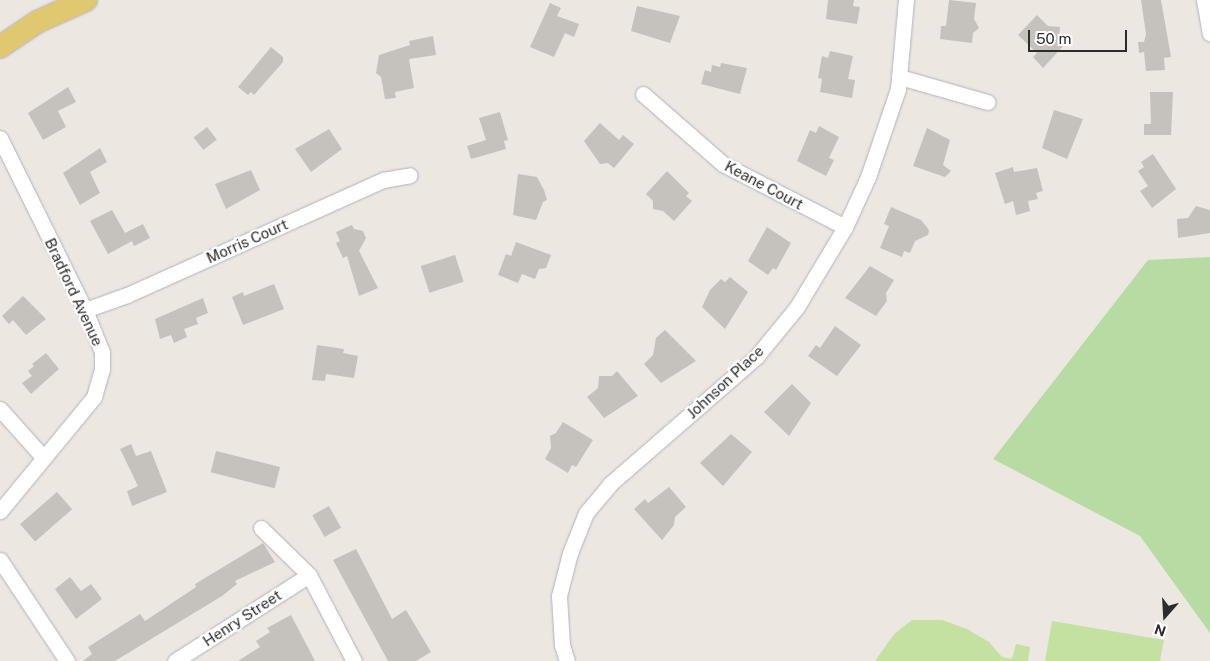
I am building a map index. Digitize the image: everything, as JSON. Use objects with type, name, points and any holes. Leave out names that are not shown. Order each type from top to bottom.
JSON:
[{"type":"main road","points":[[0,47],[38,22],[86,0]]},
{"type":"street","name":"Johnson Place","points":[[567,661],[562,645],[559,596],[570,553],[586,513],[610,484],[756,357],[797,307],[845,227],[868,177],[900,77],[906,0]]},
{"type":"street","points":[[1204,0],[1210,32]]},
{"type":"street","points":[[900,77],[987,102]]},
{"type":"street","name":"Keane Court","points":[[643,94],[723,164],[845,227]]},
{"type":"street","name":"Bradford Avenue","points":[[0,138],[98,338],[102,369],[94,397],[0,511]]},
{"type":"street","name":"Morris Court","points":[[85,310],[127,295],[383,180],[410,175]]},
{"type":"street","points":[[0,409],[43,457]]},
{"type":"street","points":[[262,528],[309,575],[354,661]]},
{"type":"street","points":[[0,560],[67,661]]},
{"type":"street","name":"Henry Street","points":[[175,661],[309,575]]},
{"type":"green space","points":[[1210,257],[1210,633],[1140,536],[993,459],[1148,260]]},
{"type":"green space","points":[[912,620],[942,620],[967,629],[989,642],[1002,657],[1012,659],[1016,644],[1030,647],[1028,661],[875,661],[894,634]]},
{"type":"green space","points":[[1052,621],[1164,640],[1160,661],[1045,661]]},
{"type":"building","points":[[828,0],[854,0],[853,6],[860,7],[857,24],[826,19]]},
{"type":"building","points":[[949,0],[976,3],[974,19],[979,28],[973,33],[972,43],[940,39],[941,26],[946,26]]},
{"type":"building","points":[[1141,0],[1161,0],[1171,57],[1164,58],[1165,70],[1146,71],[1144,52],[1139,53],[1138,42],[1144,42],[1146,34]]},
{"type":"building","points":[[550,3],[561,8],[557,16],[579,24],[574,37],[565,33],[554,57],[530,47]]},
{"type":"building","points":[[637,6],[680,16],[670,43],[631,31]]},
{"type":"building","points":[[1037,15],[1048,26],[1060,27],[1059,38],[1065,44],[1043,68],[1033,57],[1037,53],[1018,35]]},
{"type":"building","points":[[433,36],[436,55],[409,59],[414,88],[395,92],[396,98],[385,99],[381,77],[376,73],[379,55],[410,45],[409,41]]},
{"type":"building","points":[[271,47],[283,57],[283,62],[254,95],[251,92],[248,95],[238,87]]},
{"type":"building","points":[[830,51],[853,56],[848,79],[855,80],[852,98],[820,92],[822,79],[818,78],[822,56],[828,58]]},
{"type":"building","points":[[721,63],[747,68],[740,94],[701,84],[705,70],[711,72],[712,65],[720,67]]},
{"type":"building","points":[[68,87],[76,102],[58,111],[66,127],[43,140],[28,113]]},
{"type":"building","points":[[1150,92],[1173,92],[1171,135],[1144,135],[1144,124],[1151,124]]},
{"type":"building","points":[[1054,110],[1083,119],[1067,159],[1042,148]]},
{"type":"building","points":[[500,112],[508,140],[504,141],[506,149],[471,159],[467,146],[486,140],[479,118]]},
{"type":"building","points":[[600,123],[619,140],[623,135],[634,144],[614,168],[608,163],[600,164],[584,141]]},
{"type":"building","points":[[819,126],[839,137],[829,158],[834,160],[826,176],[797,161],[810,130],[816,133]]},
{"type":"building","points":[[207,127],[217,140],[203,150],[194,137]]},
{"type":"building","points":[[927,128],[950,140],[943,165],[951,171],[945,177],[913,166]]},
{"type":"building","points":[[329,129],[342,149],[311,172],[295,149]]},
{"type":"building","points":[[100,148],[107,162],[90,172],[100,193],[80,205],[63,173]]},
{"type":"building","points":[[1153,154],[1176,189],[1152,208],[1140,191],[1148,186],[1138,171],[1144,167],[1141,162]]},
{"type":"building","points":[[1013,167],[1014,172],[1037,168],[1043,191],[1036,193],[1038,199],[1028,201],[1030,211],[1016,215],[1013,201],[1005,204],[995,173]]},
{"type":"building","points":[[251,170],[260,190],[226,209],[215,184]]},
{"type":"building","points":[[667,171],[689,193],[686,196],[692,201],[674,221],[663,211],[653,209],[653,201],[646,194]]},
{"type":"building","points":[[518,174],[537,177],[544,190],[547,200],[543,202],[536,220],[513,215]]},
{"type":"building","points":[[1196,206],[1210,210],[1210,233],[1178,238],[1177,219],[1188,218]]},
{"type":"building","points":[[891,207],[921,220],[929,230],[928,235],[915,241],[910,253],[904,251],[902,257],[880,248],[889,226],[884,224]]},
{"type":"building","points":[[112,210],[125,233],[143,224],[150,238],[134,246],[132,241],[108,254],[90,221]]},
{"type":"building","points":[[352,225],[354,229],[363,231],[366,238],[359,251],[378,288],[359,296],[347,256],[343,258],[336,243],[340,241],[336,232]]},
{"type":"building","points":[[767,227],[791,243],[776,270],[773,268],[768,275],[748,261]]},
{"type":"building","points":[[516,242],[551,255],[546,268],[539,269],[535,279],[522,274],[518,283],[498,275],[506,254],[511,256]]},
{"type":"building","points":[[455,255],[464,282],[429,293],[421,266]]},
{"type":"building","points":[[870,266],[894,280],[886,293],[887,301],[876,316],[845,298]]},
{"type":"building","points":[[730,277],[748,292],[725,329],[702,307],[710,290],[721,279],[725,282]]},
{"type":"building","points":[[274,284],[284,309],[243,325],[232,297],[243,292],[244,296]]},
{"type":"building","points":[[23,296],[46,319],[26,335],[13,320],[9,324],[2,316]]},
{"type":"building","points":[[203,298],[208,313],[196,318],[198,324],[184,329],[187,337],[174,343],[171,335],[160,339],[155,319]]},
{"type":"building","points":[[835,326],[861,345],[837,376],[808,356],[816,345],[820,348]]},
{"type":"building","points":[[665,330],[696,361],[661,383],[644,364],[653,355],[656,338]]},
{"type":"building","points":[[317,345],[344,349],[343,353],[358,356],[354,378],[326,374],[325,381],[312,380]]},
{"type":"building","points":[[46,353],[59,369],[31,394],[22,383],[32,376],[28,371],[34,366],[32,364]]},
{"type":"building","points":[[617,371],[638,396],[604,418],[587,397],[598,388],[599,376],[612,376]]},
{"type":"building","points":[[792,384],[811,403],[789,436],[764,412]]},
{"type":"building","points":[[563,422],[593,440],[576,467],[572,465],[568,473],[545,459],[551,448],[550,436],[556,433]]},
{"type":"building","points":[[731,434],[752,452],[723,486],[700,463]]},
{"type":"building","points":[[131,444],[136,456],[151,451],[167,492],[132,506],[127,491],[138,486],[120,449]]},
{"type":"building","points":[[216,451],[280,467],[275,488],[211,472]]},
{"type":"building","points":[[669,487],[686,507],[675,517],[674,525],[662,540],[634,509],[645,499],[648,503]]},
{"type":"building","points":[[57,492],[72,509],[35,542],[20,524]]},
{"type":"building","points":[[329,506],[341,528],[325,537],[312,515]]},
{"type":"building","points":[[263,543],[275,562],[235,581],[237,584],[222,596],[115,661],[83,661],[92,654],[88,647],[140,614],[145,621],[196,587],[195,584]]},
{"type":"building","points":[[356,549],[392,619],[406,610],[431,652],[416,661],[388,661],[333,560]]},
{"type":"building","points":[[70,577],[81,591],[91,584],[102,599],[76,619],[55,589]]},
{"type":"building","points":[[291,615],[315,661],[238,661],[260,647],[256,641],[270,632],[267,628]]}]
